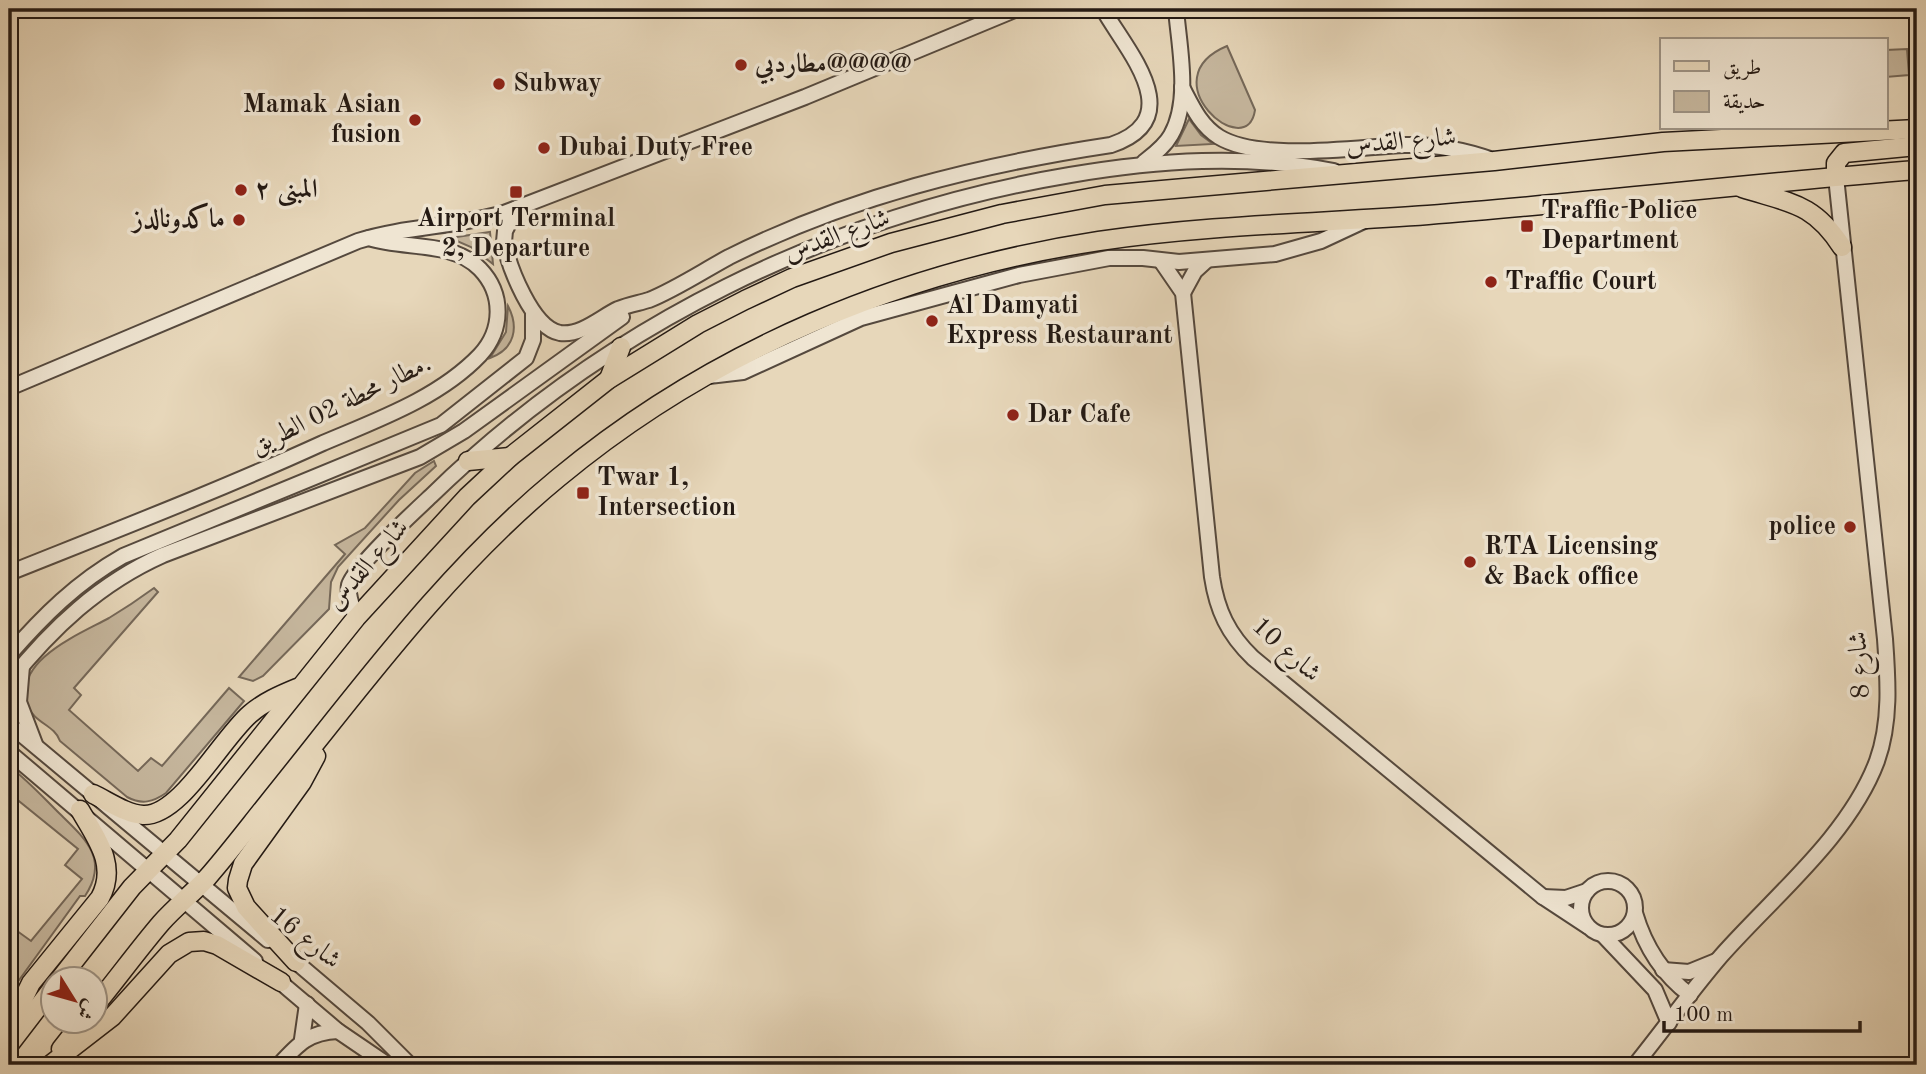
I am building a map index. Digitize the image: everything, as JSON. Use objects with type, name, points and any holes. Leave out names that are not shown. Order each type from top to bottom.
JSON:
[{"type":"main road","name":"شارع القدس","points":[[71,965],[356,618],[423,541],[510,457],[609,379],[698,324],[745,300],[817,269],[891,243],[1002,214],[1105,195],[1494,161],[1663,142],[1917,129]]},
{"type":"main road","points":[[1836,177],[1838,157],[1844,153],[1917,146]]},
{"type":"main road","points":[[108,990],[162,922],[201,885],[435,597],[513,517],[555,480],[640,414],[704,376],[825,317],[889,292],[1003,259],[1153,235],[1583,202],[1732,185],[1917,170]]},
{"type":"main road","points":[[1732,185],[1804,207],[1822,220],[1842,247]]},
{"type":"main road","points":[[609,379],[621,347]]},
{"type":"main road","points":[[468,461],[510,457]]},
{"type":"main road","points":[[93,794],[132,813],[142,815],[163,811],[183,795],[212,755],[250,714],[275,697],[301,687]]},
{"type":"main road","points":[[296,962],[246,907],[237,888],[238,880],[243,864],[302,782],[327,730]]},
{"type":"main road","points":[[9,1028],[22,997],[100,898],[107,881],[104,854],[80,810]]},
{"type":"main road","points":[[49,1065],[112,1017],[169,954],[189,942],[204,941],[218,945],[281,982]]},
{"type":"main road","points":[[9,1045],[38,1007]]},
{"type":"main road","points":[[49,1065],[71,1036]]},
{"type":"street","points":[[9,388],[368,238],[404,229],[475,221],[517,208],[805,97],[1001,13],[1017,9]]},
{"type":"street","points":[[1093,9],[1111,25]]},
{"type":"street","points":[[9,682],[75,610],[131,571],[163,555],[420,457],[457,436],[582,343],[650,299],[771,238],[875,197],[1000,163],[1111,145],[1124,139],[1146,115],[1148,85],[1142,69],[1103,9]]},
{"type":"street","points":[[1144,162],[1171,134],[1177,120],[1182,87],[1177,9]]},
{"type":"street","points":[[1182,87],[1202,123],[1220,138],[1235,144],[1317,151],[1415,145],[1456,150],[1494,161]]},
{"type":"street","points":[[356,618],[348,592],[351,579],[468,461],[542,401],[621,347],[728,286],[851,232],[993,189],[1144,162],[1229,159],[1345,173]]},
{"type":"street","name":"شارع 8","points":[[1635,1065],[1717,961],[1836,829],[1861,794],[1878,758],[1887,722],[1888,694],[1836,177]]},
{"type":"street","points":[[517,208],[505,231],[504,242],[533,314],[551,330],[571,333],[617,310],[650,299]]},
{"type":"street","points":[[704,376],[743,372],[860,318],[1019,275],[1109,258],[1207,260],[1290,251],[1337,234],[1366,219]]},
{"type":"street","name":"مطار محطة 02 الطريق.","points":[[9,573],[215,492],[353,430],[426,395],[470,363],[489,342],[496,327],[498,310],[492,287],[479,267],[450,252],[368,238]]},
{"type":"street","points":[[1183,293],[1195,271],[1207,260]]},
{"type":"street","name":"شارع 10","points":[[1161,261],[1183,293],[1210,558],[1220,613],[1239,645],[1543,897],[1587,926]]},
{"type":"street","name":"مطار محطة 02 الطريق.","points":[[9,655],[64,596],[123,556],[441,425],[526,358],[534,340],[533,314]]},
{"type":"street","points":[[1856,519],[1871,517]]},
{"type":"street","points":[[23,664],[19,702],[22,716],[37,748]]},
{"type":"street","points":[[9,724],[164,853]]},
{"type":"street","points":[[9,752],[148,869]]},
{"type":"street","name":"شارع 16","points":[[164,853],[375,1029],[410,1065]]},
{"type":"street","name":"شارع 16","points":[[148,869],[338,1031],[388,1065]]},
{"type":"street","points":[[1543,897],[1566,898],[1607,881],[1622,885],[1632,895],[1635,913],[1646,943],[1663,970],[1690,995]]},
{"type":"street","points":[[1587,891],[1581,909],[1587,926],[1603,935],[1655,990],[1669,1023]]},
{"type":"street","points":[[1603,935],[1620,933],[1627,928],[1635,913]]},
{"type":"street","points":[[1663,970],[1689,972],[1717,961]]},
{"type":"street","points":[[302,1039],[307,1004]]},
{"type":"street","points":[[279,1065],[302,1039],[320,1032],[338,1031]]},
{"type":"green space","points":[[1799,9],[1896,9],[1896,10],[1800,18]]},
{"type":"green space","points":[[1227,46],[1255,110],[1248,124],[1236,128],[1222,123],[1208,111],[1199,95],[1197,78],[1205,60]]},
{"type":"green space","points":[[1907,49],[1909,75],[1888,77],[1888,50]]},
{"type":"green space","points":[[1189,119],[1201,135],[1213,144],[1176,146]]},
{"type":"green space","points":[[490,232],[493,264],[471,247],[450,238]]},
{"type":"green space","points":[[508,306],[514,329],[510,343],[490,358],[506,332]]},
{"type":"green space","points":[[434,461],[436,466],[399,500],[338,567],[331,582],[329,609],[263,676],[253,681],[239,677],[345,554],[335,545],[365,528],[415,473]]},
{"type":"green space","points":[[154,588],[158,592],[74,688],[81,695],[69,710],[138,771],[151,758],[162,766],[229,688],[244,701],[166,793],[157,799],[143,802],[127,797],[60,741],[54,731],[31,712],[25,690],[29,676],[51,651],[115,615]]},
{"type":"green space","points":[[9,766],[83,838],[90,848],[95,870],[85,896],[80,896],[9,994],[9,933],[13,928],[31,941],[82,879],[65,865],[78,849],[9,793]]},
{"type":"place","name":"مطاردبي@@@@","points":[[741,65]]},
{"type":"place","name":"Subway","points":[[499,84]]},
{"type":"place","name":"Mamak Asian fusion","points":[[415,120]]},
{"type":"place","name":"Dubai Duty Free","points":[[544,148]]},
{"type":"place","name":"المبنى ٢","points":[[241,190]]},
{"type":"place","name":"Airport Terminal 2, Departure","points":[[516,192]]},
{"type":"place","name":"ماكدونالدز","points":[[239,220]]},
{"type":"place","name":"Traffic Police Department","points":[[1527,226]]},
{"type":"place","name":"Traffic Court","points":[[1491,282]]},
{"type":"place","name":"Al Damyati Express Restaurant","points":[[932,321]]},
{"type":"place","name":"Dar Cafe","points":[[1013,415]]},
{"type":"place","name":"Twar 1, Intersection","points":[[583,493]]},
{"type":"place","name":"police","points":[[1850,527]]},
{"type":"place","name":"RTA Licensing & Back office","points":[[1470,562]]}]
